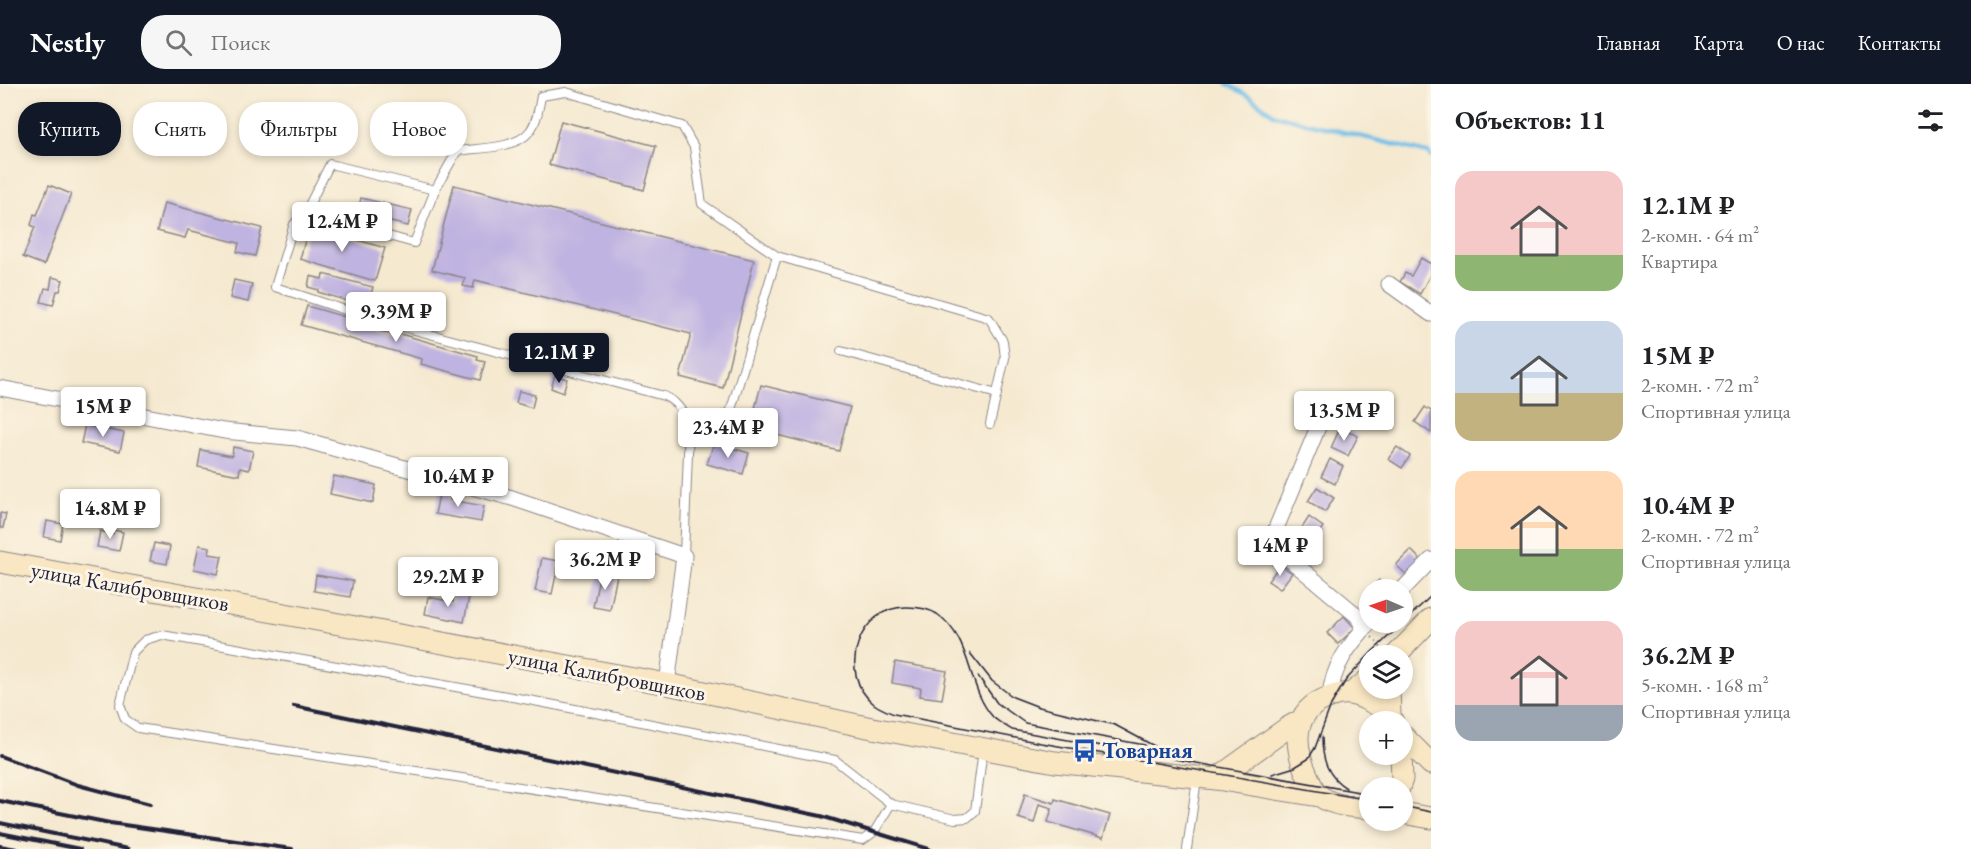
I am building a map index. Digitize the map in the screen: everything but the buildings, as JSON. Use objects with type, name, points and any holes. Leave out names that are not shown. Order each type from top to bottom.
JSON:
[{"type":"street","points":[[1389,284],[1431,314]]},
{"type":"street","points":[[0,388],[224,431],[297,438],[512,498],[684,556],[667,684]]},
{"type":"street","points":[[1318,427],[1270,543],[1359,617]]},
{"type":"street","points":[[1413,579],[1431,560]]},
{"type":"street","name":"улица Калибровщиков","points":[[0,562],[667,684],[867,727],[1054,762],[1206,778],[1320,796],[1329,801],[1359,806]]},
{"type":"street","points":[[1399,645],[1431,619]]},
{"type":"street","points":[[1330,697],[1333,675],[1342,657],[1361,633]]},
{"type":"street","points":[[1320,796],[1311,783],[1302,762],[1298,735],[1300,721],[1306,711],[1318,701],[1352,693],[1359,687]]},
{"type":"street","points":[[1352,693],[1385,711]]},
{"type":"street","points":[[1206,778],[1300,721]]},
{"type":"street","points":[[1413,746],[1431,764]]},
{"type":"street","points":[[1413,815],[1431,818]]},
{"type":"lane","points":[[305,213],[414,243],[435,190],[457,151],[513,144],[529,132],[538,113],[541,96],[566,92],[682,126],[694,147],[702,204],[777,256],[989,318],[1003,341],[1005,358],[990,424]]},
{"type":"lane","points":[[435,190],[330,165],[305,213],[294,224],[275,287],[373,319],[664,396],[675,402],[683,411],[689,427],[684,556]]},
{"type":"lane","points":[[689,427],[730,413],[777,256]]},
{"type":"lane","points":[[841,351],[997,394]]},
{"type":"lane","points":[[891,804],[874,832],[863,840],[138,728],[125,719],[120,705],[133,652],[145,640],[162,635],[530,700],[835,760],[891,804],[955,819],[967,818],[975,811],[984,749]]},
{"type":"lane","points":[[1187,849],[1206,778]]},
{"type":"path","points":[[1373,633],[1382,645]]},
{"type":"waterway","points":[[1227,84],[1275,115],[1428,153],[1431,157]]},
{"type":"tram line","points":[[1272,774],[1295,767],[1308,759],[1315,748],[1331,705],[1346,680],[1431,596]]},
{"type":"tram line","points":[[1359,792],[1012,730],[995,719],[984,705],[957,636],[949,624],[937,614],[927,610],[907,607],[890,610],[876,618],[865,629],[858,644],[855,660],[856,676],[862,691],[874,704],[894,714],[1041,743],[1359,798]]},
{"type":"tram line","points":[[970,653],[992,681],[1013,697],[1039,707],[1115,725],[1171,755]]},
{"type":"tram line","points":[[978,676],[997,703],[1025,723],[1145,745]]},
{"type":"tram line","points":[[1322,737],[1327,766],[1334,778],[1346,788]]},
{"type":"tram line","points":[[1413,808],[1431,812]]},
{"type":"railway","points":[[294,706],[821,816],[929,849]]},
{"type":"railway","points":[[0,756],[78,785],[150,804]]},
{"type":"railway","points":[[0,801],[110,823],[292,849]]},
{"type":"railway","points":[[0,823],[128,849]]},
{"type":"railway","points":[[0,833],[80,849]]},
{"type":"railway","points":[[0,846],[17,849]]},
{"type":"place","name":"Товарная","points":[[1084,750]]}]
